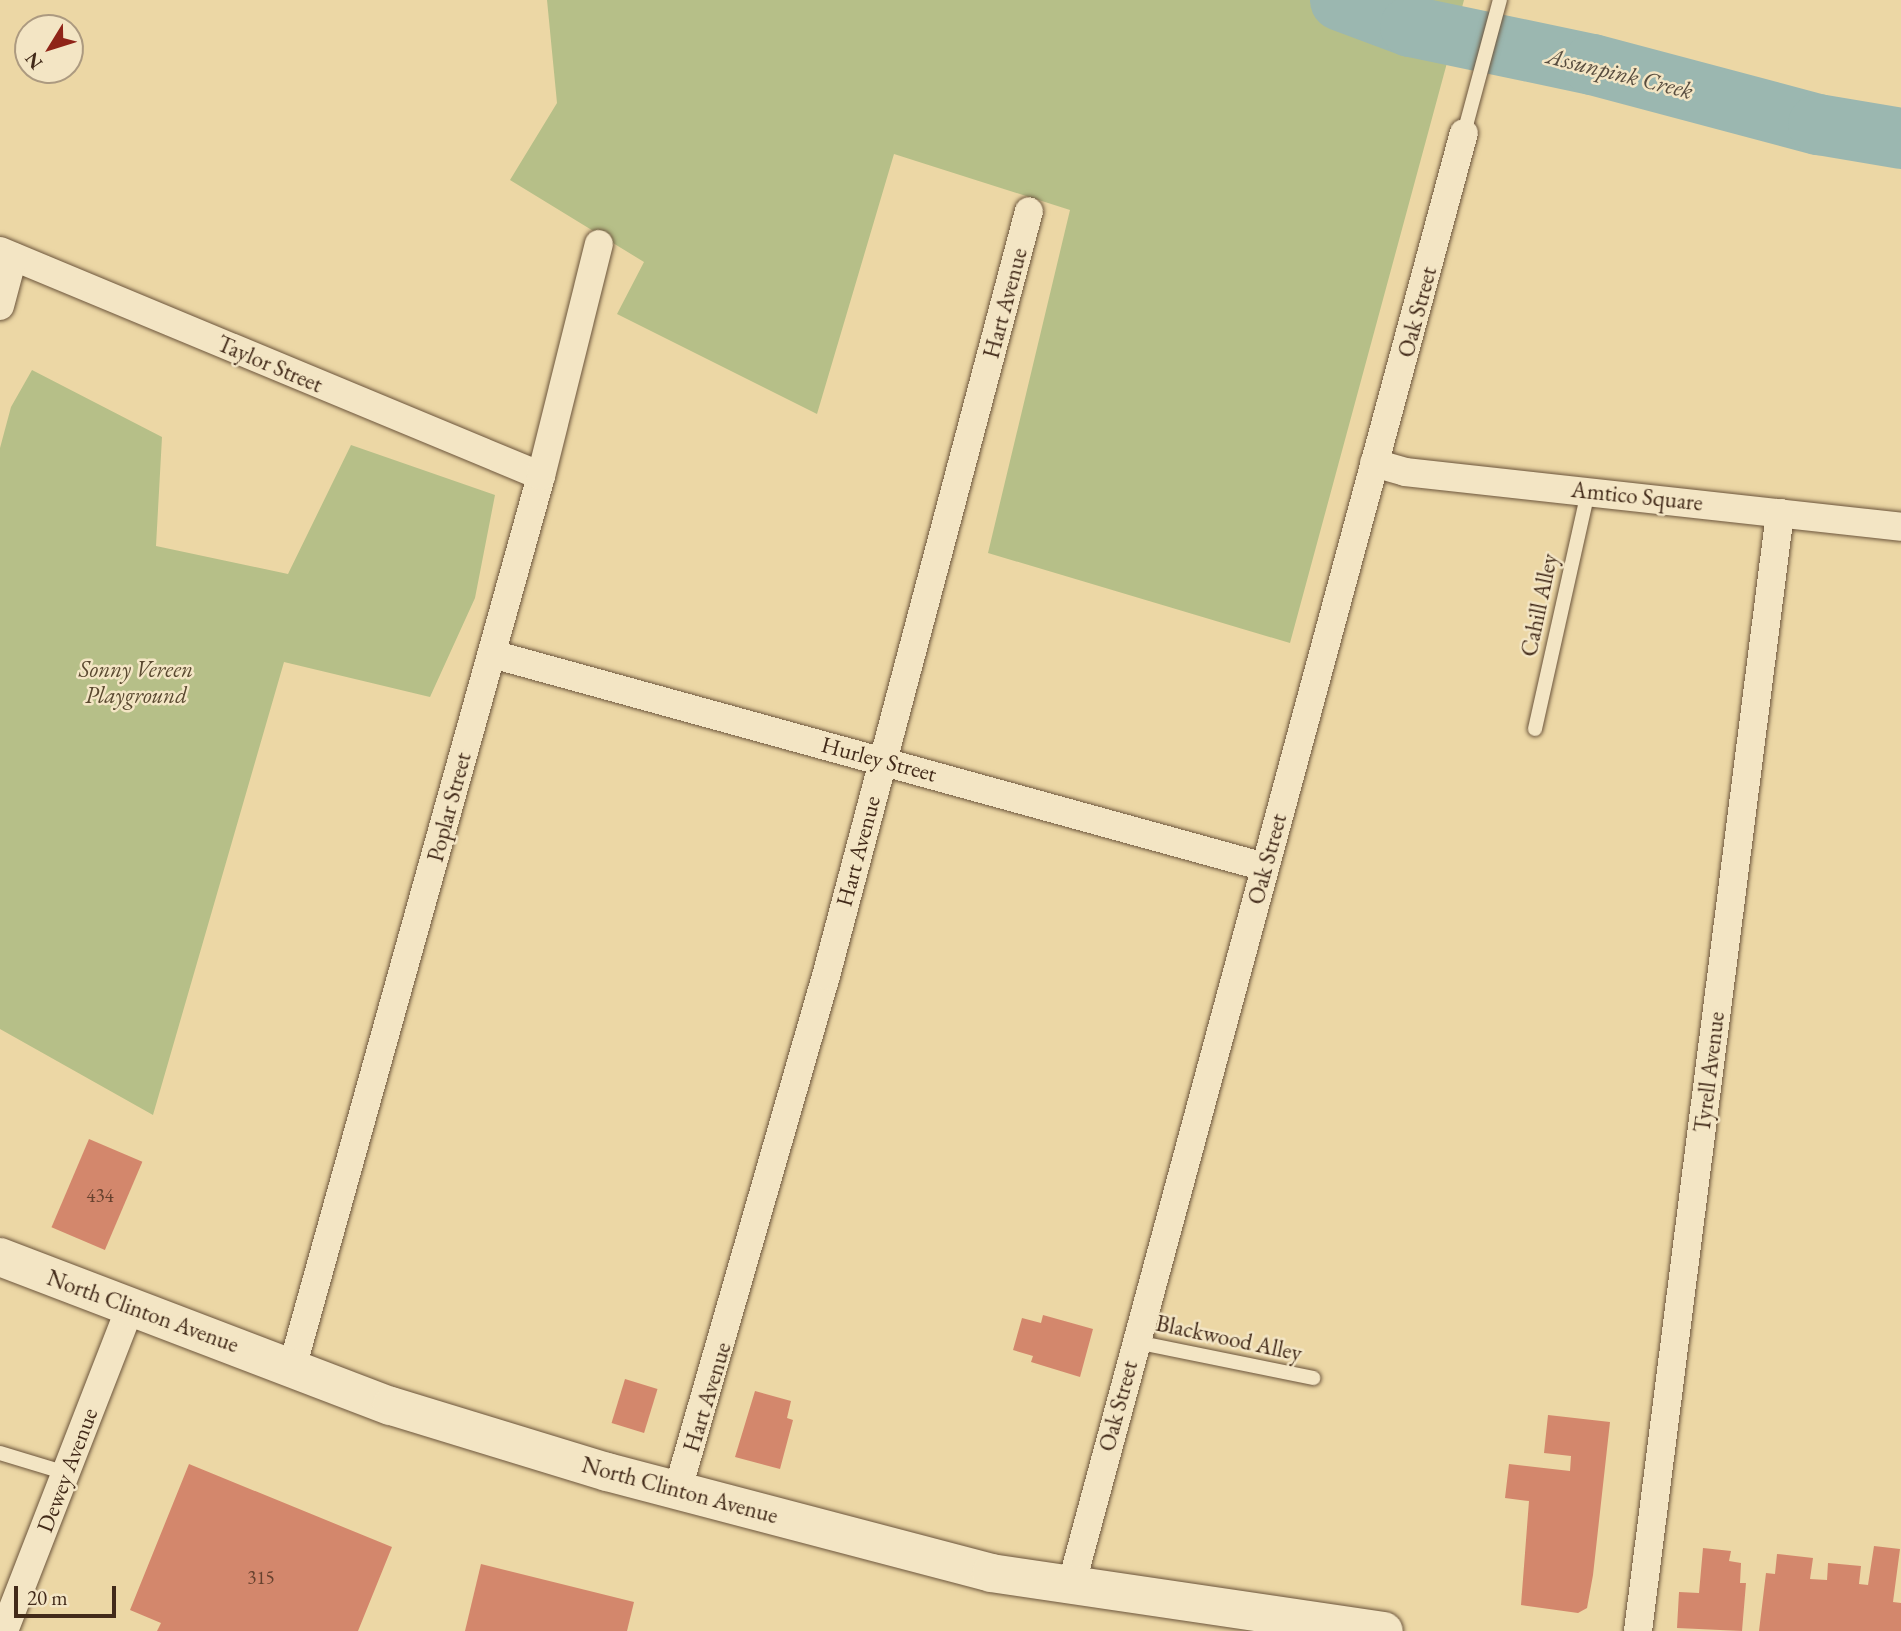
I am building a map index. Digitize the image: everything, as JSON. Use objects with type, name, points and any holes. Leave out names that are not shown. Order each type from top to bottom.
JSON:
[{"type":"street","name":"Oak Street","points":[[1071,1586],[1464,132]]},
{"type":"street","name":"Hart Avenue","points":[[678,1489],[712,1385],[1029,211]]},
{"type":"street","name":"Poplar Street","points":[[292,1368],[541,476],[599,244]]},
{"type":"street","name":"Taylor Street","points":[[7,254],[541,476]]},
{"type":"street","points":[[0,306],[7,254]]},
{"type":"street","name":"Amtico Square","points":[[1374,463],[1405,472],[1901,527]]},
{"type":"street","name":"Tyrell Avenue","points":[[1639,1631],[1780,513]]},
{"type":"street","name":"Hurley Street","points":[[492,654],[1265,867]]},
{"type":"street","name":"North Clinton Avenue","points":[[0,1257],[391,1406],[678,1489],[990,1573],[1384,1631]]},
{"type":"street","name":"Dewey Avenue","points":[[4,1631],[130,1308]]},
{"type":"lane","points":[[1464,132],[1500,0]]},
{"type":"lane","name":"Cahill Alley","points":[[1535,729],[1588,491]]},
{"type":"lane","name":"Blackwood Alley","points":[[1136,1342],[1313,1378]]},
{"type":"lane","points":[[0,1453],[66,1473]]},
{"type":"green space","points":[[547,0],[1464,0],[1290,643],[988,553],[1070,210],[894,154],[817,414],[617,314],[644,262],[510,180],[557,103]]},
{"type":"green space","name":"Sonny Vereen Playground","points":[[32,370],[162,437],[156,546],[288,574],[351,445],[495,495],[475,598],[430,697],[284,662],[153,1115],[0,1029],[0,448],[11,407]]},
{"type":"building","points":[[89,1139],[142,1162],[105,1250],[51,1227]]},
{"type":"building","points":[[1043,1315],[1093,1329],[1080,1377],[1031,1362],[1033,1356],[1013,1350],[1022,1318],[1041,1323]]},
{"type":"building","points":[[625,1379],[658,1389],[644,1433],[612,1423]]},
{"type":"building","points":[[755,1391],[791,1401],[787,1418],[793,1420],[780,1469],[735,1457]]},
{"type":"building","points":[[1548,1415],[1610,1422],[1593,1575],[1587,1608],[1578,1613],[1521,1605],[1529,1501],[1505,1498],[1509,1464],[1570,1471],[1571,1456],[1544,1453]]},
{"type":"building","points":[[189,1464],[392,1547],[358,1631],[157,1631],[161,1623],[130,1610]]},
{"type":"building","points":[[1874,1546],[1900,1549],[1893,1602],[1901,1603],[1901,1631],[1759,1631],[1766,1573],[1775,1574],[1777,1554],[1813,1558],[1810,1579],[1827,1580],[1828,1563],[1861,1566],[1859,1584],[1868,1585]]},
{"type":"building","points":[[1703,1548],[1731,1551],[1729,1561],[1741,1563],[1740,1583],[1746,1583],[1742,1631],[1677,1628],[1679,1592],[1699,1593]]},
{"type":"building","points":[[481,1564],[634,1602],[627,1631],[465,1631]]},
{"type":"waterway","name":"Assunpink Creek","points":[[1340,0],[1410,26],[1592,64],[1818,124],[1901,138]]}]
